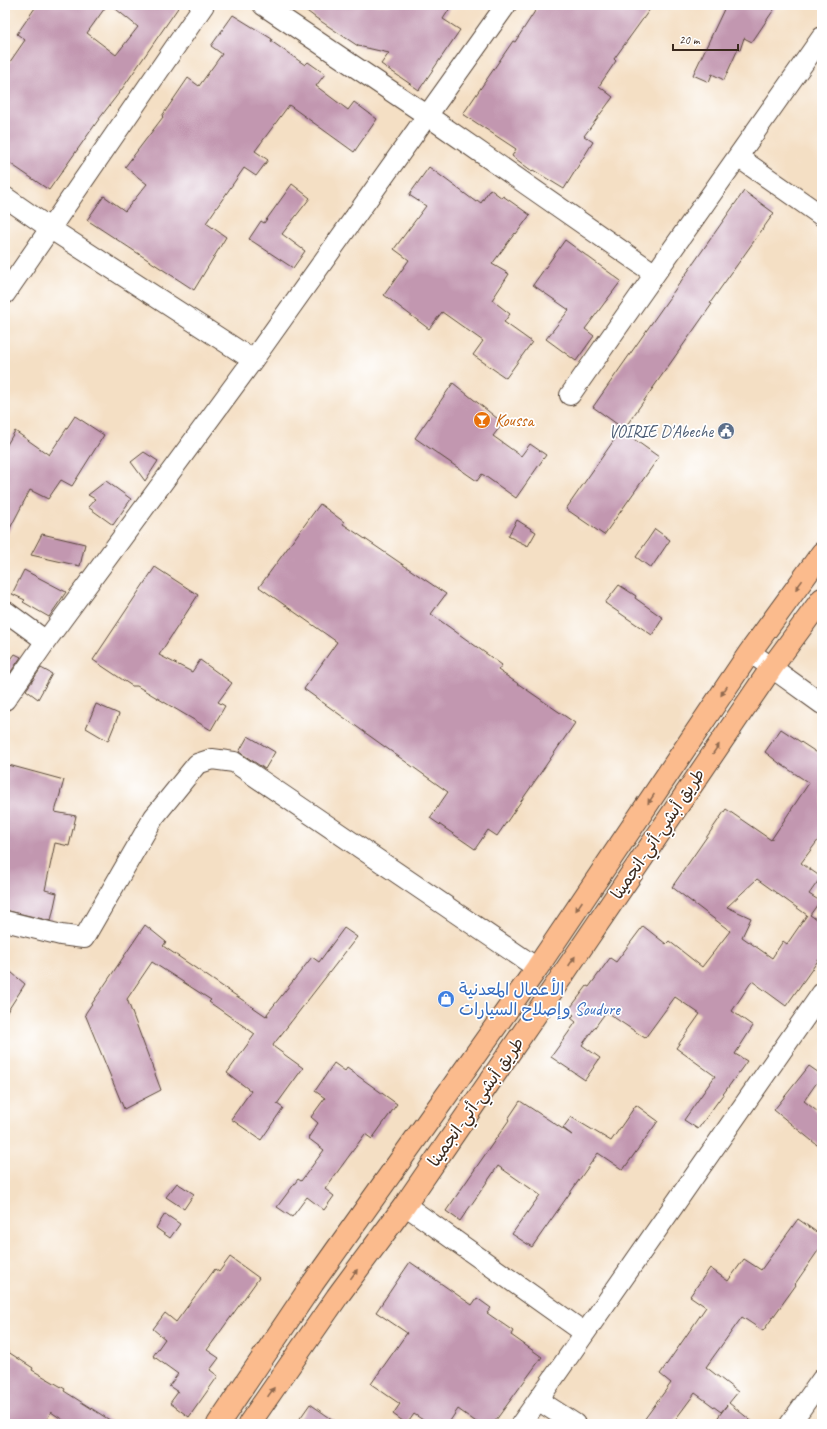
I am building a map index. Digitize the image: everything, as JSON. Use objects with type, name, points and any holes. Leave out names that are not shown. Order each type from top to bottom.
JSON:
[{"type":"highway","points":[[218,1424],[313,1283],[537,968],[750,652],[822,553]]},
{"type":"highway","name":"طريق أبشي-أتي-انجمينا","points":[[249,1424],[337,1297],[405,1205],[772,667],[822,599]]},
{"type":"highway","points":[[313,1283],[337,1297]]},
{"type":"street","points":[[5,294],[204,5]]},
{"type":"street","points":[[263,5],[428,116],[655,274]]},
{"type":"street","points":[[5,700],[46,641],[253,360],[506,5]]},
{"type":"street","points":[[570,395],[822,36]]},
{"type":"street","points":[[738,156],[822,216]]},
{"type":"street","points":[[5,197],[51,229],[253,360]]},
{"type":"street","points":[[5,611],[46,641]]},
{"type":"street","points":[[750,652],[822,704]]},
{"type":"street","points":[[5,922],[61,935],[84,938],[154,817],[197,764],[212,759],[234,762],[537,968]]},
{"type":"street","points":[[521,1424],[822,993]]},
{"type":"street","points":[[405,1205],[585,1333]]},
{"type":"street","points":[[790,1424],[822,1379]]},
{"type":"street","points":[[538,1400],[575,1424]]},
{"type":"building","points":[[37,5],[107,5],[87,33],[116,55],[138,27],[111,5],[180,5],[122,89],[49,190],[5,160],[5,69],[25,40],[17,34]]},
{"type":"building","points":[[299,5],[452,5],[443,19],[460,30],[419,90],[381,64],[389,53],[358,46]]},
{"type":"building","points":[[539,5],[653,5],[614,59],[616,61],[599,86],[613,97],[584,136],[593,142],[564,189],[533,170],[532,171],[512,156],[516,149],[463,114],[513,41],[515,42]]},
{"type":"building","points":[[726,5],[777,5],[752,42],[744,38],[740,50],[738,49],[724,80],[712,74],[709,82],[693,75]]},
{"type":"building","points":[[233,15],[272,39],[271,41],[305,65],[308,62],[325,74],[316,86],[348,110],[354,102],[377,119],[354,152],[289,105],[255,151],[268,160],[256,176],[244,168],[206,223],[226,237],[194,290],[87,220],[104,196],[125,211],[147,184],[125,167],[163,117],[162,116],[188,78],[199,86],[222,54],[211,46]]},
{"type":"building","points":[[429,167],[476,202],[477,200],[481,203],[490,189],[502,198],[503,196],[530,215],[492,264],[509,274],[492,300],[510,314],[504,322],[532,342],[506,378],[473,355],[483,341],[442,312],[429,329],[384,295],[409,260],[394,249],[426,206],[409,195]]},
{"type":"building","points":[[292,184],[310,198],[282,234],[305,251],[293,268],[249,239],[261,221],[264,223]]},
{"type":"building","points":[[744,191],[774,213],[710,303],[712,304],[624,429],[593,407]]},
{"type":"building","points":[[565,240],[621,281],[585,329],[594,336],[576,361],[546,339],[569,310],[533,285]]},
{"type":"building","points":[[453,383],[503,423],[493,436],[521,456],[530,444],[546,455],[516,498],[482,474],[477,481],[415,438]]},
{"type":"building","points":[[75,416],[104,435],[72,486],[61,480],[48,499],[30,490],[5,538],[5,448],[15,431],[49,455]]},
{"type":"building","points":[[621,430],[659,457],[604,535],[566,509]]},
{"type":"building","points":[[144,452],[158,461],[145,481],[131,462]]},
{"type":"building","points":[[106,481],[131,499],[113,525],[88,507],[95,499],[88,495]]},
{"type":"building","points":[[320,504],[344,522],[343,524],[446,594],[431,614],[502,665],[498,670],[575,723],[497,836],[488,830],[475,849],[430,818],[448,792],[304,689],[337,642],[259,587]]},
{"type":"building","points":[[517,520],[536,532],[528,546],[508,536]]},
{"type":"building","points":[[655,529],[670,540],[651,568],[636,557]]},
{"type":"building","points":[[42,534],[85,544],[80,566],[31,555]]},
{"type":"building","points":[[155,567],[198,595],[159,655],[192,672],[200,660],[232,683],[218,702],[225,706],[211,730],[137,686],[132,686],[93,660]]},
{"type":"building","points":[[24,570],[66,592],[49,617],[23,602],[25,600],[12,594]]},
{"type":"building","points":[[619,585],[636,596],[635,598],[663,618],[652,635],[605,603]]},
{"type":"building","points":[[15,654],[21,657],[8,676],[5,674],[5,667]]},
{"type":"building","points":[[41,668],[52,674],[38,699],[26,690]]},
{"type":"building","points":[[96,704],[119,714],[108,741],[86,728]]},
{"type":"building","points":[[781,729],[822,756],[822,835],[801,863],[821,877],[809,894],[820,901],[810,915],[822,923],[822,955],[786,1006],[752,981],[732,1011],[753,1026],[735,1054],[747,1061],[698,1129],[684,1120],[715,1076],[676,1048],[700,1014],[675,997],[645,1038],[606,1012],[582,1045],[600,1058],[585,1080],[551,1057],[576,1022],[571,1018],[574,1015],[568,1011],[587,986],[589,987],[610,958],[616,962],[643,926],[666,944],[669,941],[702,967],[730,931],[672,887],[726,809],[771,840],[809,783],[765,752]],"holes":[[[757,879],[807,915],[787,944],[783,941],[772,958],[742,937],[751,918],[727,907]]]},
{"type":"building","points":[[248,736],[275,752],[265,769],[239,752]]},
{"type":"building","points":[[5,764],[64,780],[55,812],[76,816],[69,846],[55,843],[45,890],[57,893],[51,921],[5,910]]},
{"type":"building","points":[[145,925],[166,942],[163,946],[266,1016],[268,1016],[267,1014],[312,957],[319,962],[344,928],[357,937],[273,1045],[303,1068],[277,1104],[283,1108],[261,1140],[231,1119],[251,1091],[227,1073],[255,1034],[209,1002],[211,1000],[152,962],[127,999],[161,1090],[124,1109],[85,1014]]},
{"type":"building","points":[[5,967],[25,984],[5,1015]]},
{"type":"building","points":[[334,1063],[345,1071],[347,1068],[397,1104],[372,1139],[365,1134],[325,1189],[334,1196],[324,1210],[307,1197],[292,1217],[277,1207],[298,1179],[301,1181],[324,1150],[308,1138],[318,1123],[311,1117],[325,1098],[315,1091]]},
{"type":"building","points":[[809,1066],[822,1075],[804,1101],[822,1115],[822,1149],[774,1110]]},
{"type":"building","points":[[520,1101],[572,1135],[563,1128],[571,1117],[611,1141],[636,1105],[658,1121],[623,1170],[598,1153],[532,1247],[512,1234],[540,1195],[498,1166],[460,1221],[446,1211],[509,1120],[508,1119]]},
{"type":"building","points":[[177,1183],[194,1194],[184,1209],[166,1197]]},
{"type":"building","points":[[165,1214],[180,1224],[170,1238],[156,1228]]},
{"type":"building","points":[[798,1219],[822,1236],[822,1245],[763,1331],[742,1317],[706,1367],[738,1392],[729,1403],[755,1424],[713,1424],[727,1405],[721,1412],[695,1393],[672,1424],[641,1424],[671,1383],[660,1374],[706,1307],[690,1296],[710,1268],[728,1281],[744,1259],[761,1270]]},
{"type":"building","points":[[230,1257],[259,1278],[207,1350],[219,1358],[210,1370],[218,1376],[189,1417],[170,1403],[178,1392],[169,1386],[178,1374],[153,1356],[165,1339],[153,1329],[165,1313],[176,1322],[215,1269],[219,1272]]},
{"type":"building","points":[[410,1262],[472,1305],[477,1298],[491,1308],[487,1313],[513,1331],[511,1335],[542,1357],[493,1424],[479,1424],[458,1409],[448,1424],[429,1424],[414,1414],[407,1424],[393,1414],[400,1404],[371,1384],[407,1333],[376,1312]]},
{"type":"building","points":[[5,1350],[33,1368],[32,1370],[65,1389],[64,1391],[116,1424],[69,1424],[51,1412],[44,1424],[5,1424]]},
{"type":"building","points":[[310,1404],[339,1424],[296,1424]]},
{"type":"place","name":"Koussa","points":[[482,420]]},
{"type":"place","name":"VOIRIE D'Abeche","points":[[726,431]]},
{"type":"place","name":"الأعمال المعدنية وإصلاح السيارات Soudure","points":[[446,999]]}]
